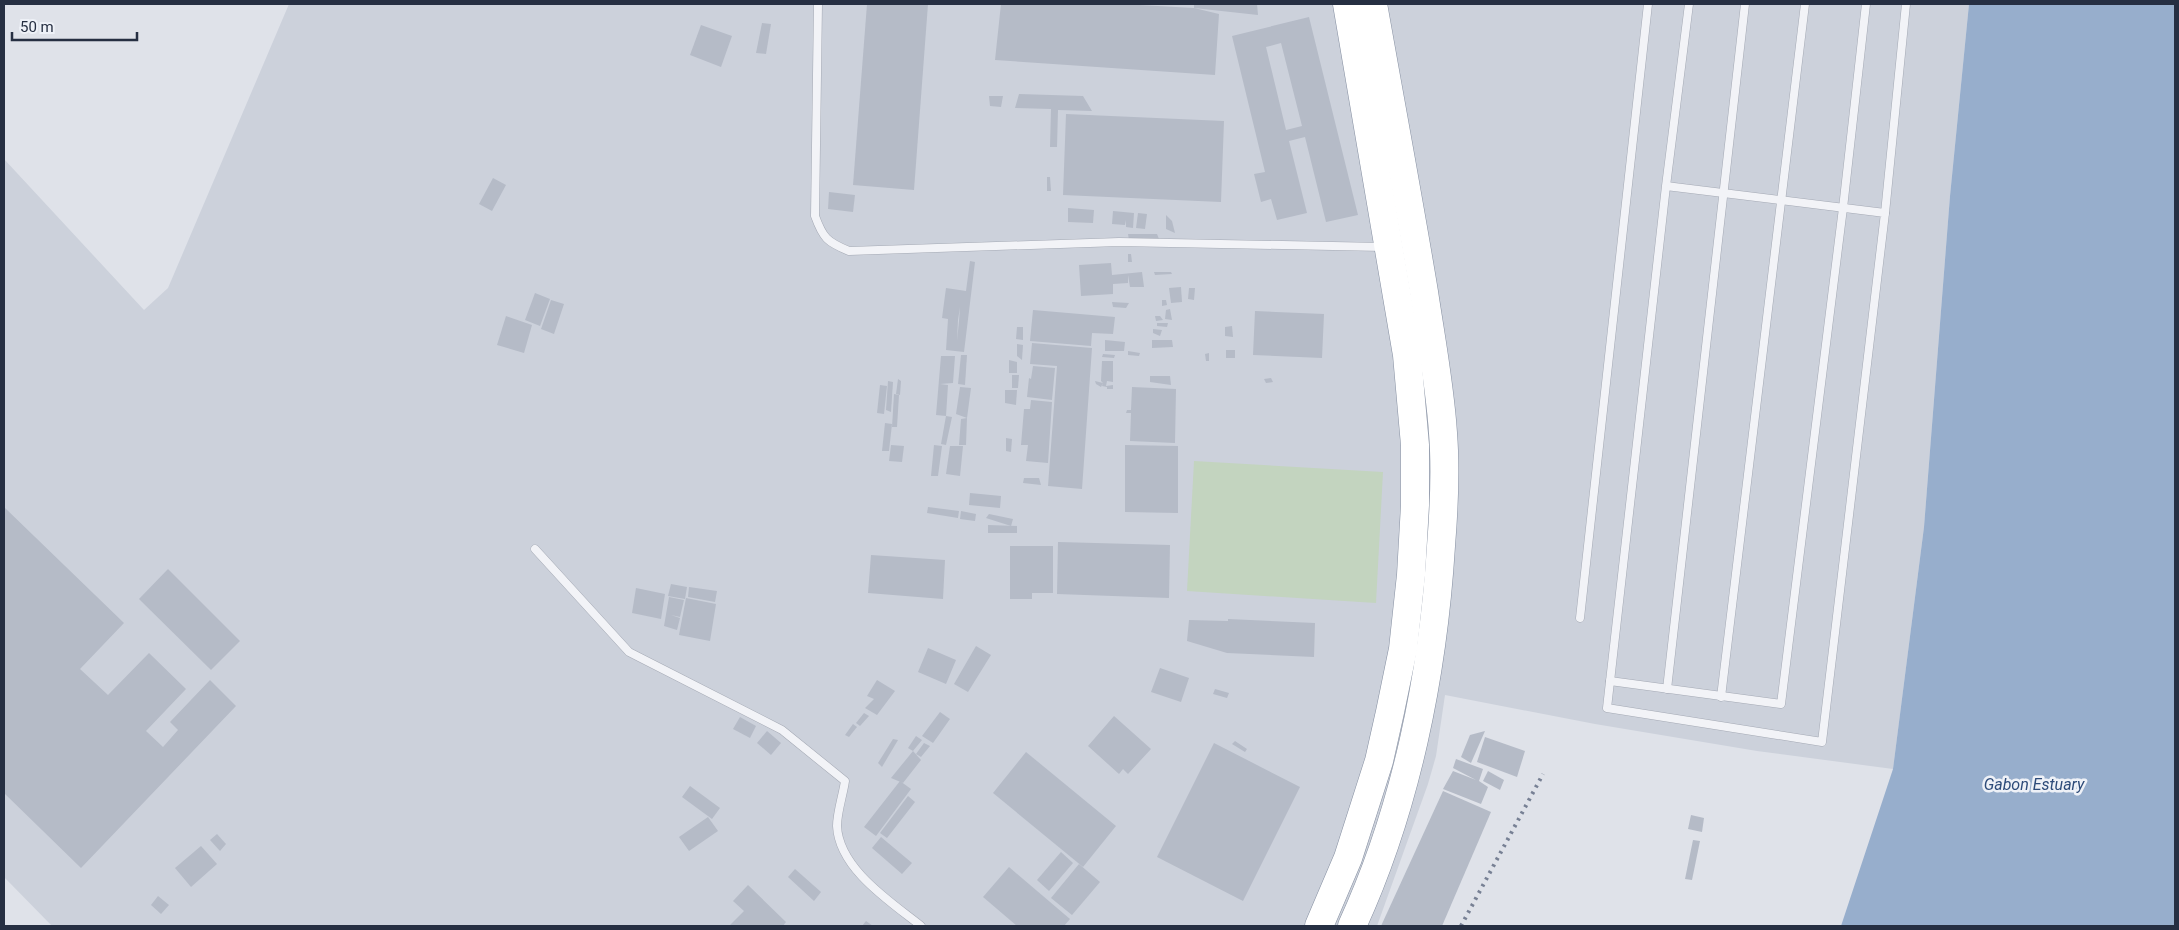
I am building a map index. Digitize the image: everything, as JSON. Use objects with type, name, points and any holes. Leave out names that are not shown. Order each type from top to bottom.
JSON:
[{"type":"highway","points":[[1347,4],[1403,247],[1439,386],[1444,435],[1445,493],[1438,604],[1404,782],[1383,846],[1352,926]]},
{"type":"highway","points":[[1319,926],[1348,858],[1379,760],[1402,649],[1411,575],[1415,505],[1415,445],[1407,355],[1403,247],[1373,4]]},
{"type":"lane","points":[[818,4],[815,216],[821,233],[831,243],[849,251],[1119,242],[1403,247]]},
{"type":"lane","points":[[1580,618],[1648,4]]},
{"type":"lane","points":[[1688,4],[1607,708],[1822,742],[1885,214],[1906,4]]},
{"type":"lane","points":[[1667,689],[1745,4]]},
{"type":"lane","points":[[1721,697],[1805,4]]},
{"type":"lane","points":[[1610,680],[1781,704],[1843,208],[1866,4]]},
{"type":"lane","points":[[1666,186],[1885,214]]},
{"type":"lane","points":[[535,549],[629,652],[782,730],[845,781],[838,826],[844,855],[870,885],[921,926]]},
{"type":"shaded area","points":[[289,4],[1969,4],[1950,196],[1924,527],[1893,769],[1757,751],[1595,724],[1445,695],[1436,756],[1428,784],[1377,926],[52,926],[4,877],[4,159],[144,310],[168,288]]},
{"type":"green space","points":[[1194,461],[1383,472],[1376,603],[1187,591]]},
{"type":"water","name":"Gabon Estuary","points":[[1969,4],[2175,4],[2175,926],[1841,926],[1893,769],[1924,527],[1950,196]]},
{"type":"building","points":[[867,4],[928,4],[914,190],[853,185]]},
{"type":"building","points":[[1001,4],[1121,4],[1194,8],[1219,14],[1215,75],[995,60]]},
{"type":"building","points":[[1194,4],[1257,4],[1258,15],[1194,8]]},
{"type":"building","points":[[1309,17],[1358,215],[1326,222],[1305,137],[1289,141],[1307,213],[1277,220],[1271,199],[1261,202],[1254,174],[1265,172],[1232,36]],"holes":[[[1281,43],[1302,126],[1286,130],[1266,47]]]},
{"type":"building","points":[[762,23],[771,24],[766,54],[756,53]]},
{"type":"building","points":[[701,25],[732,36],[721,67],[690,55]]},
{"type":"building","points":[[1019,94],[1083,96],[1092,111],[1058,110],[1057,147],[1050,147],[1051,109],[1015,108]]},
{"type":"building","points":[[989,96],[1003,96],[1001,107],[990,106]]},
{"type":"building","points":[[1066,114],[1224,121],[1221,202],[1063,195]]},
{"type":"building","points":[[1047,177],[1050,177],[1051,191],[1047,191]]},
{"type":"building","points":[[493,178],[506,185],[492,211],[479,204]]},
{"type":"building","points":[[829,192],[855,195],[853,212],[828,209]]},
{"type":"building","points":[[1068,208],[1094,210],[1093,223],[1068,222]]},
{"type":"building","points":[[1113,211],[1134,213],[1133,228],[1126,227],[1126,220],[1125,225],[1112,224]]},
{"type":"building","points":[[1138,213],[1147,214],[1145,229],[1136,228]]},
{"type":"building","points":[[1166,215],[1172,221],[1175,233],[1166,229]]},
{"type":"building","points":[[1128,234],[1157,234],[1159,239],[1129,240]]},
{"type":"building","points":[[1128,254],[1131,254],[1132,262],[1128,262]]},
{"type":"building","points":[[970,261],[975,262],[964,352],[946,350],[948,319],[942,318],[946,288],[966,291]]},
{"type":"building","points":[[1111,263],[1112,275],[1142,272],[1144,287],[1130,287],[1128,275],[1128,283],[1113,284],[1113,294],[1081,296],[1079,265]]},
{"type":"building","points":[[1154,272],[1171,272],[1172,274],[1155,275]]},
{"type":"building","points":[[1181,287],[1182,302],[1171,303],[1169,288]]},
{"type":"building","points":[[1189,288],[1195,288],[1194,300],[1188,299]]},
{"type":"building","points":[[535,293],[550,299],[540,326],[525,320]]},
{"type":"building","points":[[551,300],[564,304],[554,334],[541,329]]},
{"type":"building","points":[[1162,300],[1166,300],[1167,305],[1162,306]]},
{"type":"building","points":[[1112,302],[1129,303],[1126,308],[1113,307]]},
{"type":"building","points":[[1170,309],[1172,320],[1165,319],[1166,310]]},
{"type":"building","points":[[1033,310],[1115,317],[1113,334],[1092,333],[1091,346],[1030,341]]},
{"type":"building","points":[[1255,311],[1324,314],[1322,358],[1253,355]]},
{"type":"building","points":[[506,316],[532,325],[524,353],[497,345]]},
{"type":"building","points":[[1155,316],[1160,316],[1163,320],[1156,321]]},
{"type":"building","points":[[1157,323],[1168,323],[1167,327],[1157,326]]},
{"type":"building","points":[[1232,326],[1233,337],[1225,336],[1225,327]]},
{"type":"building","points":[[1017,327],[1023,327],[1023,340],[1016,339]]},
{"type":"building","points":[[1153,329],[1162,330],[1160,336],[1153,333]]},
{"type":"building","points":[[1105,340],[1125,342],[1124,351],[1105,351]]},
{"type":"building","points":[[1152,340],[1172,340],[1173,347],[1152,348]]},
{"type":"building","points":[[1032,343],[1092,348],[1082,489],[1048,486],[1057,366],[1030,364]]},
{"type":"building","points":[[1017,344],[1023,345],[1022,360],[1017,356]]},
{"type":"building","points":[[1226,350],[1235,350],[1235,358],[1226,358]]},
{"type":"building","points":[[1128,351],[1140,353],[1139,356],[1128,355]]},
{"type":"building","points":[[1209,353],[1209,361],[1206,361],[1205,354]]},
{"type":"building","points":[[1103,354],[1115,355],[1114,358],[1102,357]]},
{"type":"building","points":[[961,355],[967,355],[965,385],[958,384]]},
{"type":"building","points":[[941,356],[955,356],[953,383],[940,384],[948,385],[946,416],[936,415]]},
{"type":"building","points":[[1009,360],[1017,362],[1017,373],[1009,373]]},
{"type":"building","points":[[1102,361],[1113,361],[1113,382],[1107,381],[1106,386],[1113,385],[1113,389],[1107,389],[1107,387],[1102,386]]},
{"type":"building","points":[[1033,366],[1055,368],[1052,400],[1027,397],[1029,378],[1031,379]]},
{"type":"building","points":[[1012,375],[1019,375],[1018,388],[1012,388]]},
{"type":"building","points":[[1150,376],[1170,376],[1171,385],[1150,382]]},
{"type":"building","points":[[1271,378],[1273,382],[1266,383],[1264,379]]},
{"type":"building","points":[[898,379],[901,381],[900,395],[896,394]]},
{"type":"building","points":[[888,381],[893,382],[891,412],[886,410]]},
{"type":"building","points":[[1095,381],[1103,383],[1101,387]]},
{"type":"building","points":[[880,385],[887,386],[884,414],[877,413]]},
{"type":"building","points":[[960,387],[971,388],[967,418],[956,414]]},
{"type":"building","points":[[1132,387],[1176,389],[1175,443],[1130,441],[1131,413],[1126,413],[1127,410],[1131,410]]},
{"type":"building","points":[[1005,390],[1017,390],[1016,405],[1005,403]]},
{"type":"building","points":[[894,394],[899,395],[897,427],[892,427]]},
{"type":"building","points":[[1031,400],[1052,402],[1048,463],[1026,461],[1028,445],[1021,445],[1024,409],[1030,409]]},
{"type":"building","points":[[946,416],[952,417],[946,445],[941,444]]},
{"type":"building","points":[[967,418],[966,445],[959,445],[961,419]]},
{"type":"building","points":[[885,423],[892,424],[889,451],[882,451]]},
{"type":"building","points":[[1006,438],[1012,439],[1011,452],[1006,451]]},
{"type":"building","points":[[891,445],[904,446],[902,462],[889,461]]},
{"type":"building","points":[[934,445],[942,446],[938,476],[931,476]]},
{"type":"building","points":[[1125,445],[1178,446],[1178,513],[1125,512]]},
{"type":"building","points":[[950,446],[963,446],[960,476],[946,474]]},
{"type":"building","points":[[1024,478],[1039,478],[1041,485],[1023,483]]},
{"type":"building","points":[[970,493],[1001,496],[1000,508],[969,505]]},
{"type":"building","points":[[4,507],[124,623],[80,669],[108,695],[149,653],[186,689],[146,731],[163,747],[178,730],[170,722],[210,680],[236,706],[81,868],[4,793]]},
{"type":"building","points":[[928,507],[959,511],[958,518],[927,513]]},
{"type":"building","points":[[961,511],[976,514],[975,521],[960,519]]},
{"type":"building","points":[[989,514],[1013,519],[1011,526],[986,518]]},
{"type":"building","points":[[988,525],[1017,526],[1017,533],[988,533]]},
{"type":"building","points":[[1058,542],[1170,545],[1169,598],[1057,594]]},
{"type":"building","points":[[1010,546],[1053,546],[1053,593],[1032,593],[1032,599],[1010,599]]},
{"type":"building","points":[[871,555],[945,560],[943,599],[868,593]]},
{"type":"building","points":[[168,569],[240,641],[211,670],[139,599]]},
{"type":"building","points":[[671,584],[687,587],[685,599],[668,596]]},
{"type":"building","points":[[689,587],[717,591],[715,602],[688,597]]},
{"type":"building","points":[[636,588],[665,594],[661,619],[632,613]]},
{"type":"building","points":[[669,597],[684,600],[680,617],[671,615],[680,618],[677,630],[664,626]]},
{"type":"building","points":[[686,598],[716,604],[710,641],[679,635]]},
{"type":"building","points":[[1228,619],[1315,623],[1314,657],[1227,653],[1187,641],[1189,620],[1228,621]]},
{"type":"building","points":[[976,646],[991,655],[968,692],[954,684]]},
{"type":"building","points":[[928,648],[956,660],[946,684],[918,672]]},
{"type":"building","points":[[1160,668],[1189,678],[1181,702],[1151,692]]},
{"type":"building","points":[[877,680],[895,691],[877,715],[865,708],[874,699],[867,696]]},
{"type":"building","points":[[1215,689],[1229,693],[1227,698],[1213,694]]},
{"type":"building","points":[[940,712],[950,719],[933,743],[922,736]]},
{"type":"building","points":[[864,713],[869,716],[860,726],[856,723]]},
{"type":"building","points":[[1114,716],[1151,749],[1128,774],[1123,769],[1119,774],[1088,746]]},
{"type":"building","points":[[740,717],[756,726],[750,738],[733,729]]},
{"type":"building","points":[[853,724],[857,727],[849,737],[845,735]]},
{"type":"building","points":[[767,731],[781,743],[771,755],[757,743]]},
{"type":"building","points":[[1485,731],[1471,763],[1461,757],[1470,735]]},
{"type":"building","points":[[916,736],[922,740],[913,751],[908,748]]},
{"type":"building","points":[[1485,737],[1525,751],[1517,777],[1477,762]]},
{"type":"building","points":[[893,739],[898,740],[882,767],[878,763]]},
{"type":"building","points":[[1235,741],[1247,749],[1245,752],[1232,744]]},
{"type":"building","points":[[924,743],[930,746],[921,757],[916,754]]},
{"type":"building","points":[[1214,743],[1300,787],[1243,901],[1157,857]]},
{"type":"building","points":[[913,751],[921,760],[903,783],[891,778]]},
{"type":"building","points":[[1026,752],[1116,826],[1083,867],[993,793]]},
{"type":"building","points":[[1456,759],[1483,769],[1479,781],[1488,787],[1481,804],[1443,789],[1453,771],[1476,780],[1453,768]]},
{"type":"building","points":[[1488,771],[1504,780],[1500,790],[1483,781]]},
{"type":"building","points":[[900,781],[911,789],[876,836],[864,827]]},
{"type":"building","points":[[690,786],[720,808],[712,819],[682,797]]},
{"type":"building","points":[[1443,791],[1491,812],[1442,926],[1381,926]]},
{"type":"building","points":[[908,796],[915,802],[887,838],[880,833]]},
{"type":"building","points":[[1691,815],[1704,818],[1702,832],[1688,829]]},
{"type":"building","points":[[708,817],[718,831],[689,851],[679,837]]},
{"type":"building","points":[[217,834],[226,844],[220,851],[210,840]]},
{"type":"building","points":[[881,837],[912,863],[902,874],[872,848]]},
{"type":"building","points":[[1693,840],[1700,841],[1692,880],[1685,879]]},
{"type":"building","points":[[201,846],[217,864],[191,887],[175,868]]},
{"type":"building","points":[[1061,852],[1073,863],[1049,891],[1037,880]]},
{"type":"building","points":[[1079,864],[1100,882],[1072,915],[1051,898]]},
{"type":"building","points":[[1009,867],[1070,919],[1064,926],[1017,926],[983,897]]},
{"type":"building","points":[[795,869],[821,892],[814,901],[788,877]]},
{"type":"building","points":[[748,885],[786,922],[783,926],[729,926],[744,911],[733,901]]},
{"type":"building","points":[[158,896],[169,905],[161,914],[151,905]]},
{"type":"building","points":[[866,921],[873,926],[862,926]]},
{"type":"railway","points":[[1461,926],[1543,774]]}]
